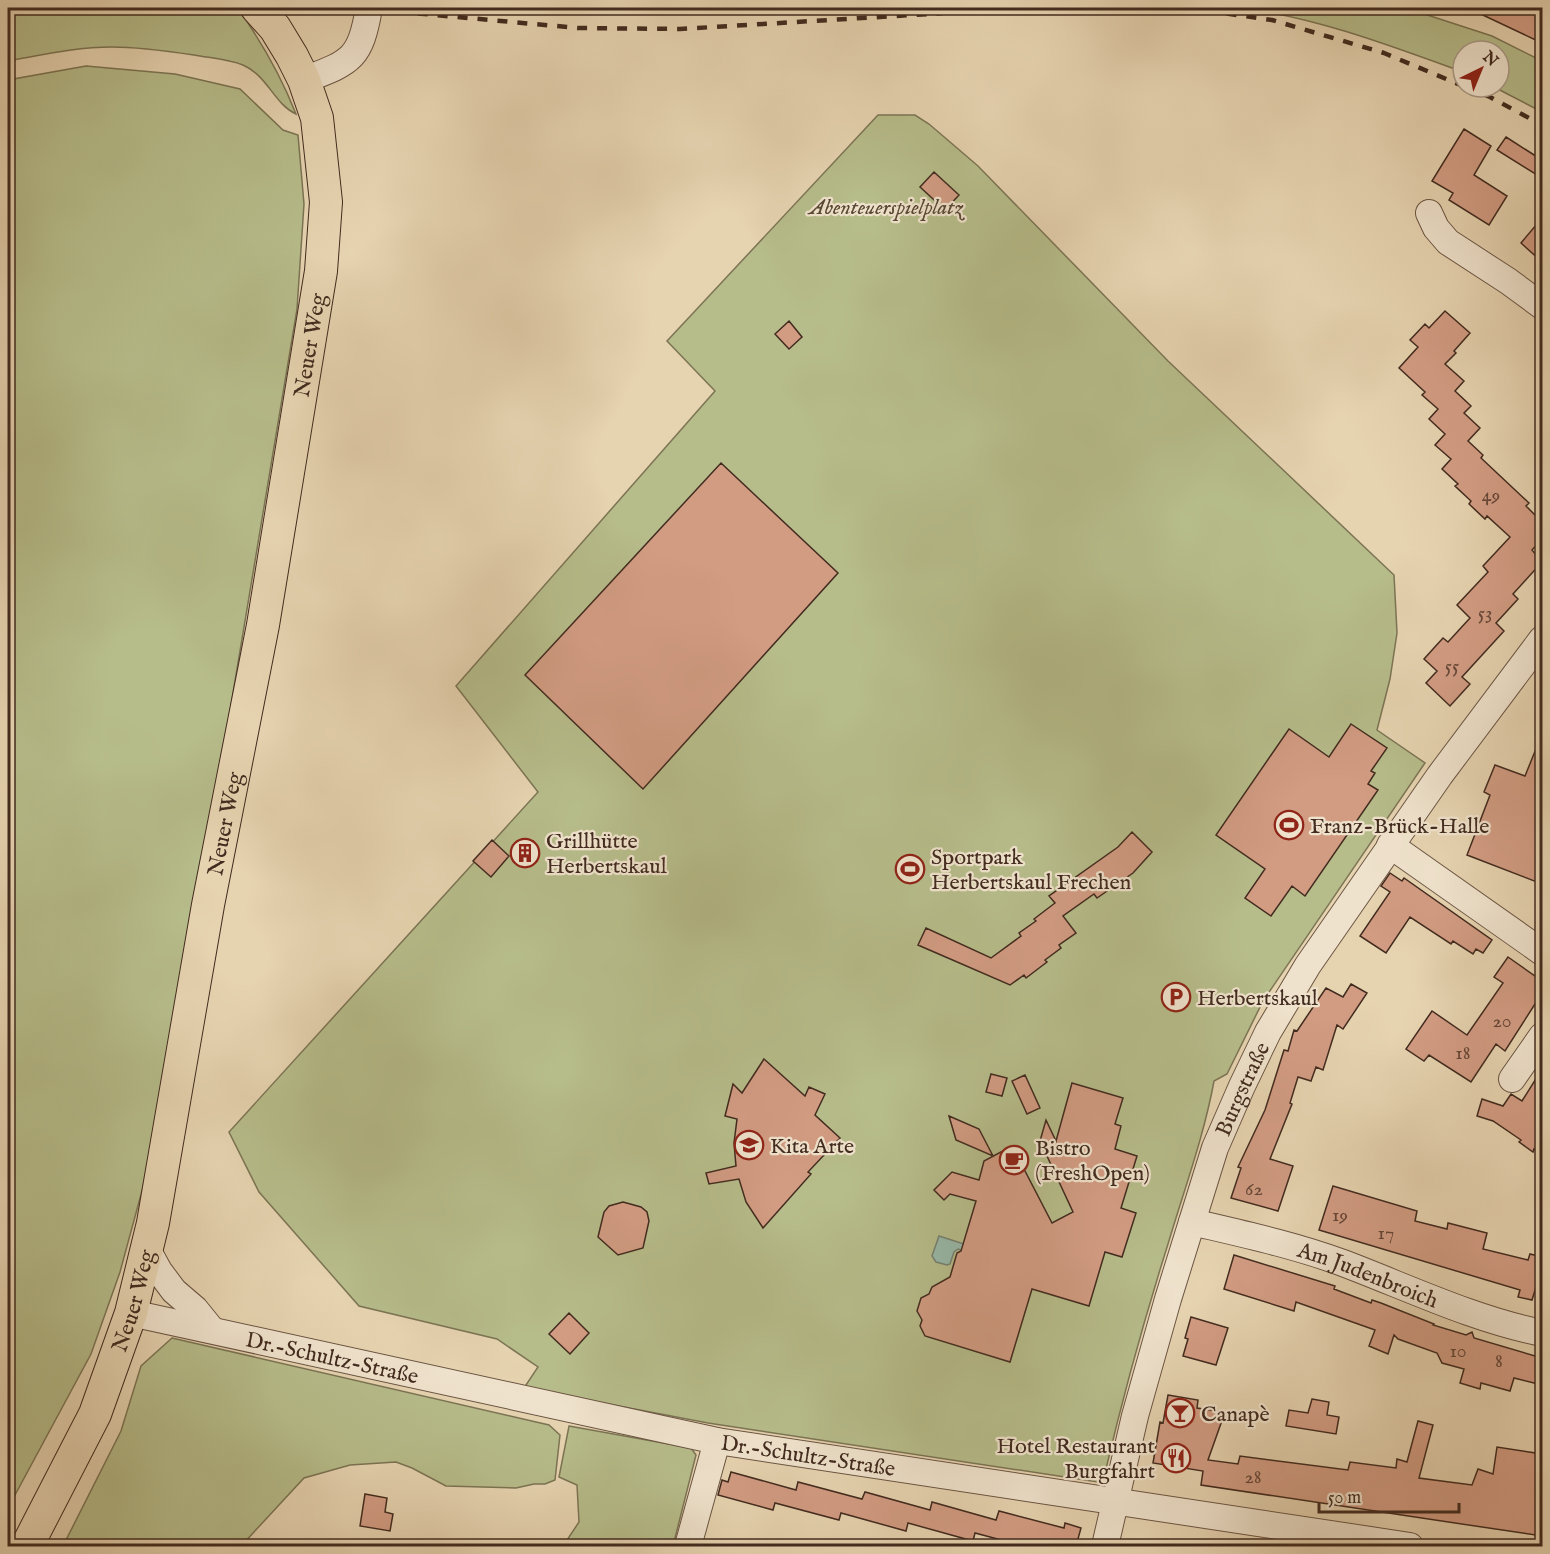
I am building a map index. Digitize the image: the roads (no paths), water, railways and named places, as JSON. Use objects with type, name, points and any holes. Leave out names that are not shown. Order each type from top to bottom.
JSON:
[{"type":"main road","name":"Neuer Weg","points":[[27,1546],[95,1414],[131,1313],[153,1224],[208,905],[263,625],[321,271],[326,202],[317,118],[303,80],[275,28],[257,8]]},
{"type":"street","points":[[303,80],[345,63],[352,56],[360,44],[369,8]]},
{"type":"street","points":[[1429,213],[1436,228],[1448,242],[1542,306]]},
{"type":"street","name":"Burgstraße","points":[[1105,1546],[1135,1416],[1215,1148],[1268,1032],[1308,965],[1390,845],[1542,639]]},
{"type":"street","points":[[1390,845],[1542,952]]},
{"type":"street","points":[[1512,1079],[1542,1036]]},
{"type":"street","name":"Am Judenbroich","points":[[1192,1222],[1271,1240],[1341,1262],[1472,1313],[1542,1333]]},
{"type":"street","points":[[147,1249],[174,1291],[195,1309],[213,1330]]},
{"type":"street","name":"Dr.-Schultz-Straße","points":[[131,1313],[717,1442],[1410,1546]]},
{"type":"street","points":[[688,1546],[717,1442]]},
{"type":"railway","points":[[358,8],[578,28],[680,29],[1005,8]]},
{"type":"railway","points":[[764,8],[854,11]]},
{"type":"railway","points":[[1187,8],[1272,20],[1384,53],[1451,81]]},
{"type":"railway","points":[[1494,99],[1542,125]]},
{"type":"place","name":"Franz-Brück-Halle","points":[[1289,825]]},
{"type":"place","name":"Grillhütte Herbertskaul","points":[[525,853]]},
{"type":"place","name":"Sportpark Herbertskaul Frechen","points":[[910,869]]},
{"type":"place","name":"Herbertskaul","points":[[1176,997]]},
{"type":"place","name":"Kita Arte","points":[[749,1145]]},
{"type":"place","name":"Bistro (FreshOpen)","points":[[1014,1160]]},
{"type":"place","name":"Canapè","points":[[1180,1413]]},
{"type":"place","name":"Hotel Restaurant Burgfahrt","points":[[1176,1458]]},
{"type":"park label","name":"Abenteuerspielplatz","points":[[886,206]]}]
